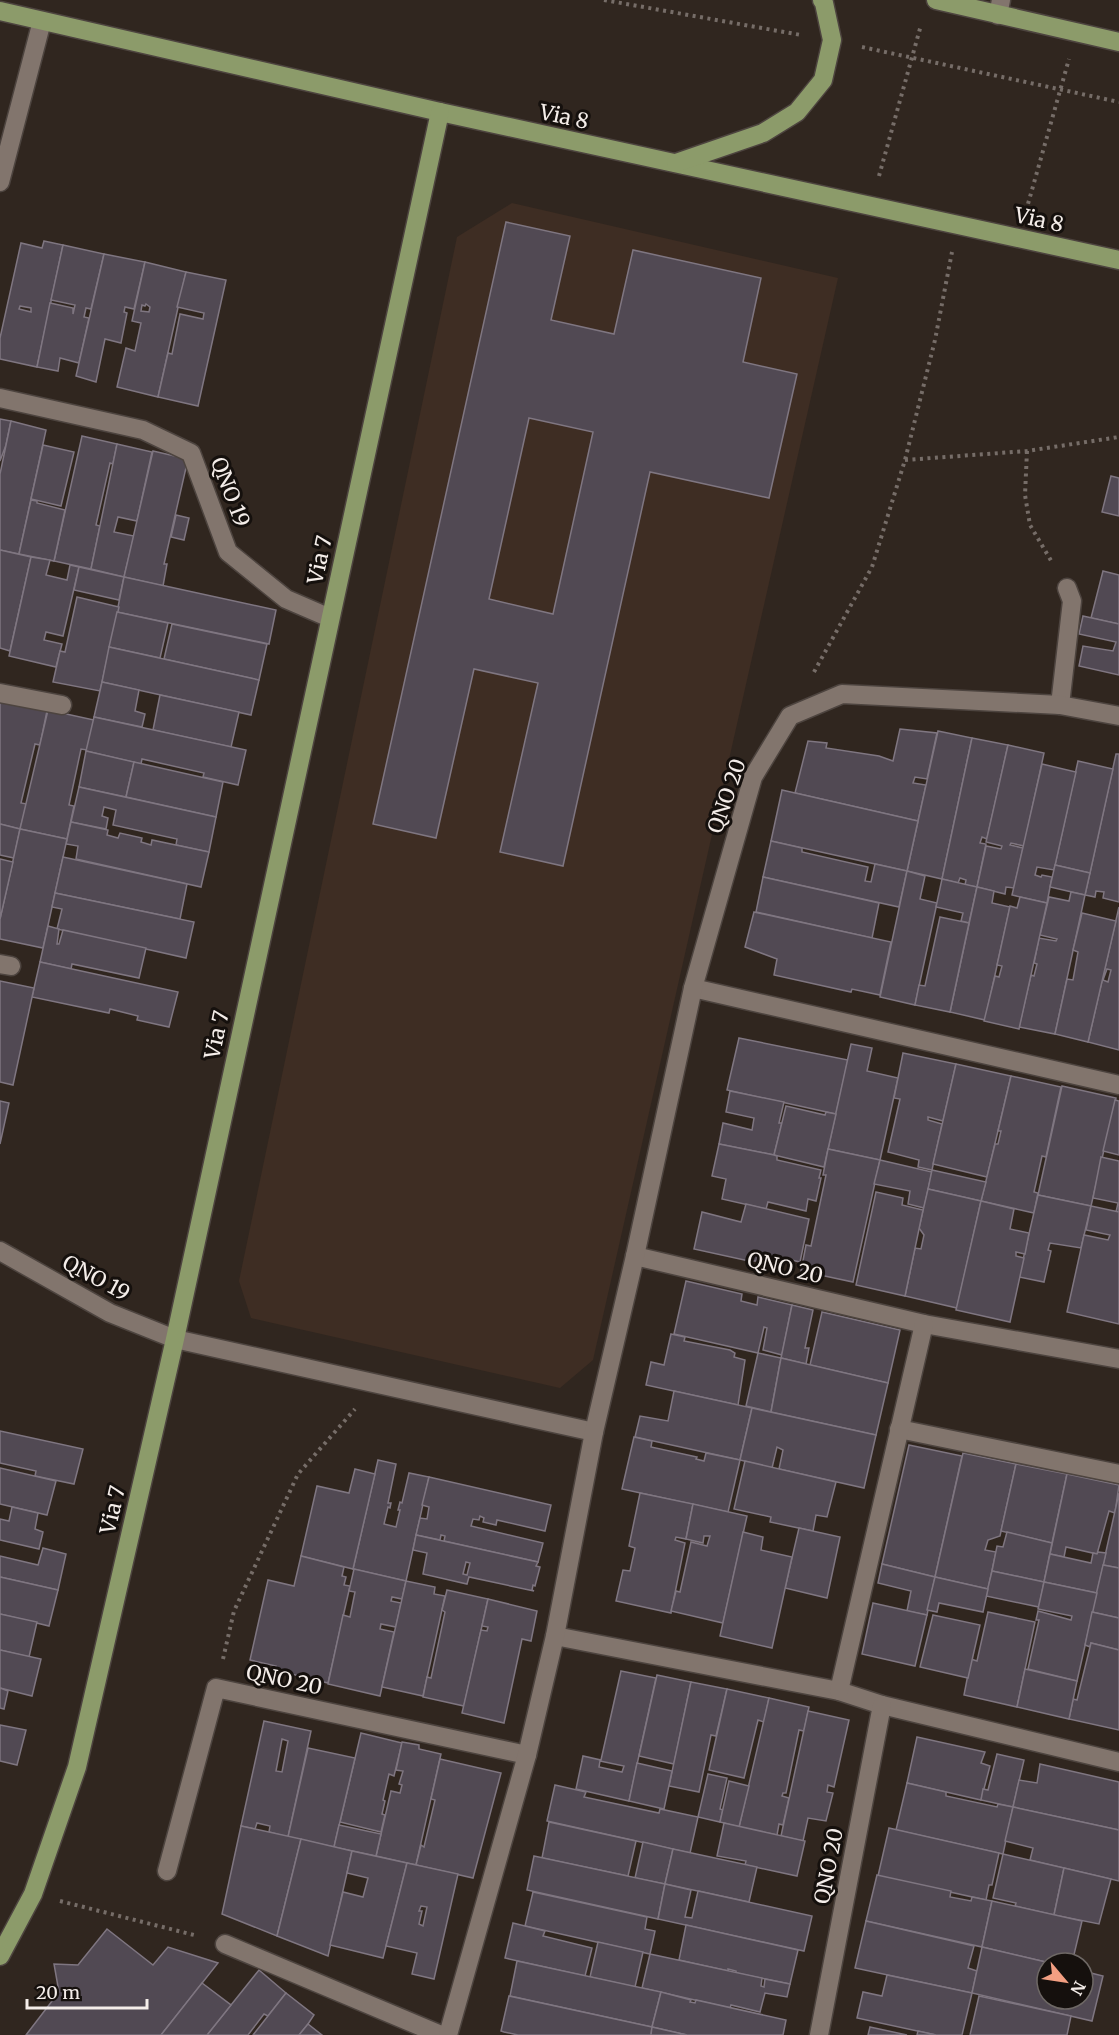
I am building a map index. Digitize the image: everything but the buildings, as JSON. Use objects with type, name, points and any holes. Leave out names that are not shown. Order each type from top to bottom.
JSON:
[{"type":"main road","points":[[674,164],[763,133],[797,112],[823,80],[832,40],[822,0]]},
{"type":"main road","points":[[936,0],[999,8],[1076,32],[1119,42]]},
{"type":"main road","name":"Via 8","points":[[0,11],[440,112],[1119,260]]},
{"type":"main road","name":"Via 7","points":[[0,1956],[33,1894],[77,1767],[175,1339],[440,112]]},
{"type":"street","points":[[0,182],[42,21]]},
{"type":"street","name":"QNO 19","points":[[0,398],[143,430],[191,453],[228,552],[286,599],[330,618]]},
{"type":"street","points":[[1060,705],[1072,601],[1067,588]]},
{"type":"street","points":[[0,693],[63,705]]},
{"type":"street","points":[[790,716],[842,694],[1060,705],[1119,716]]},
{"type":"street","name":"QNO 20","points":[[448,2035],[527,1755],[555,1636],[594,1432],[635,1256],[693,987],[753,777],[790,716]]},
{"type":"street","points":[[693,987],[1119,1085]]},
{"type":"street","name":"QNO 19","points":[[0,1251],[110,1313],[175,1339]]},
{"type":"street","name":"QNO 20","points":[[635,1256],[924,1324],[1119,1359]]},
{"type":"street","points":[[839,1691],[924,1324]]},
{"type":"street","points":[[175,1339],[594,1432]]},
{"type":"street","points":[[898,1429],[1119,1474]]},
{"type":"street","points":[[555,1636],[839,1691],[882,1705],[1119,1762]]},
{"type":"street","name":"QNO 20","points":[[167,1871],[216,1688],[527,1755]]},
{"type":"street","name":"QNO 20","points":[[819,2035],[882,1705]]},
{"type":"street","points":[[225,1944],[441,2035]]},
{"type":"path","points":[[870,206],[922,23]]},
{"type":"path","points":[[1019,238],[1076,32]]},
{"type":"path","points":[[790,716],[872,567],[905,460],[935,340],[957,225]]},
{"type":"path","points":[[905,460],[1027,451],[1119,437]]},
{"type":"path","points":[[1027,451],[1025,495],[1030,525],[1067,588]]},
{"type":"path","points":[[216,1688],[234,1611],[298,1474],[377,1384]]},
{"type":"path","points":[[33,1894],[94,1908],[225,1944]]},
{"type":"shaded area","points":[[512,203],[838,278],[593,1360],[560,1388],[251,1318],[239,1281],[457,237]]}]
